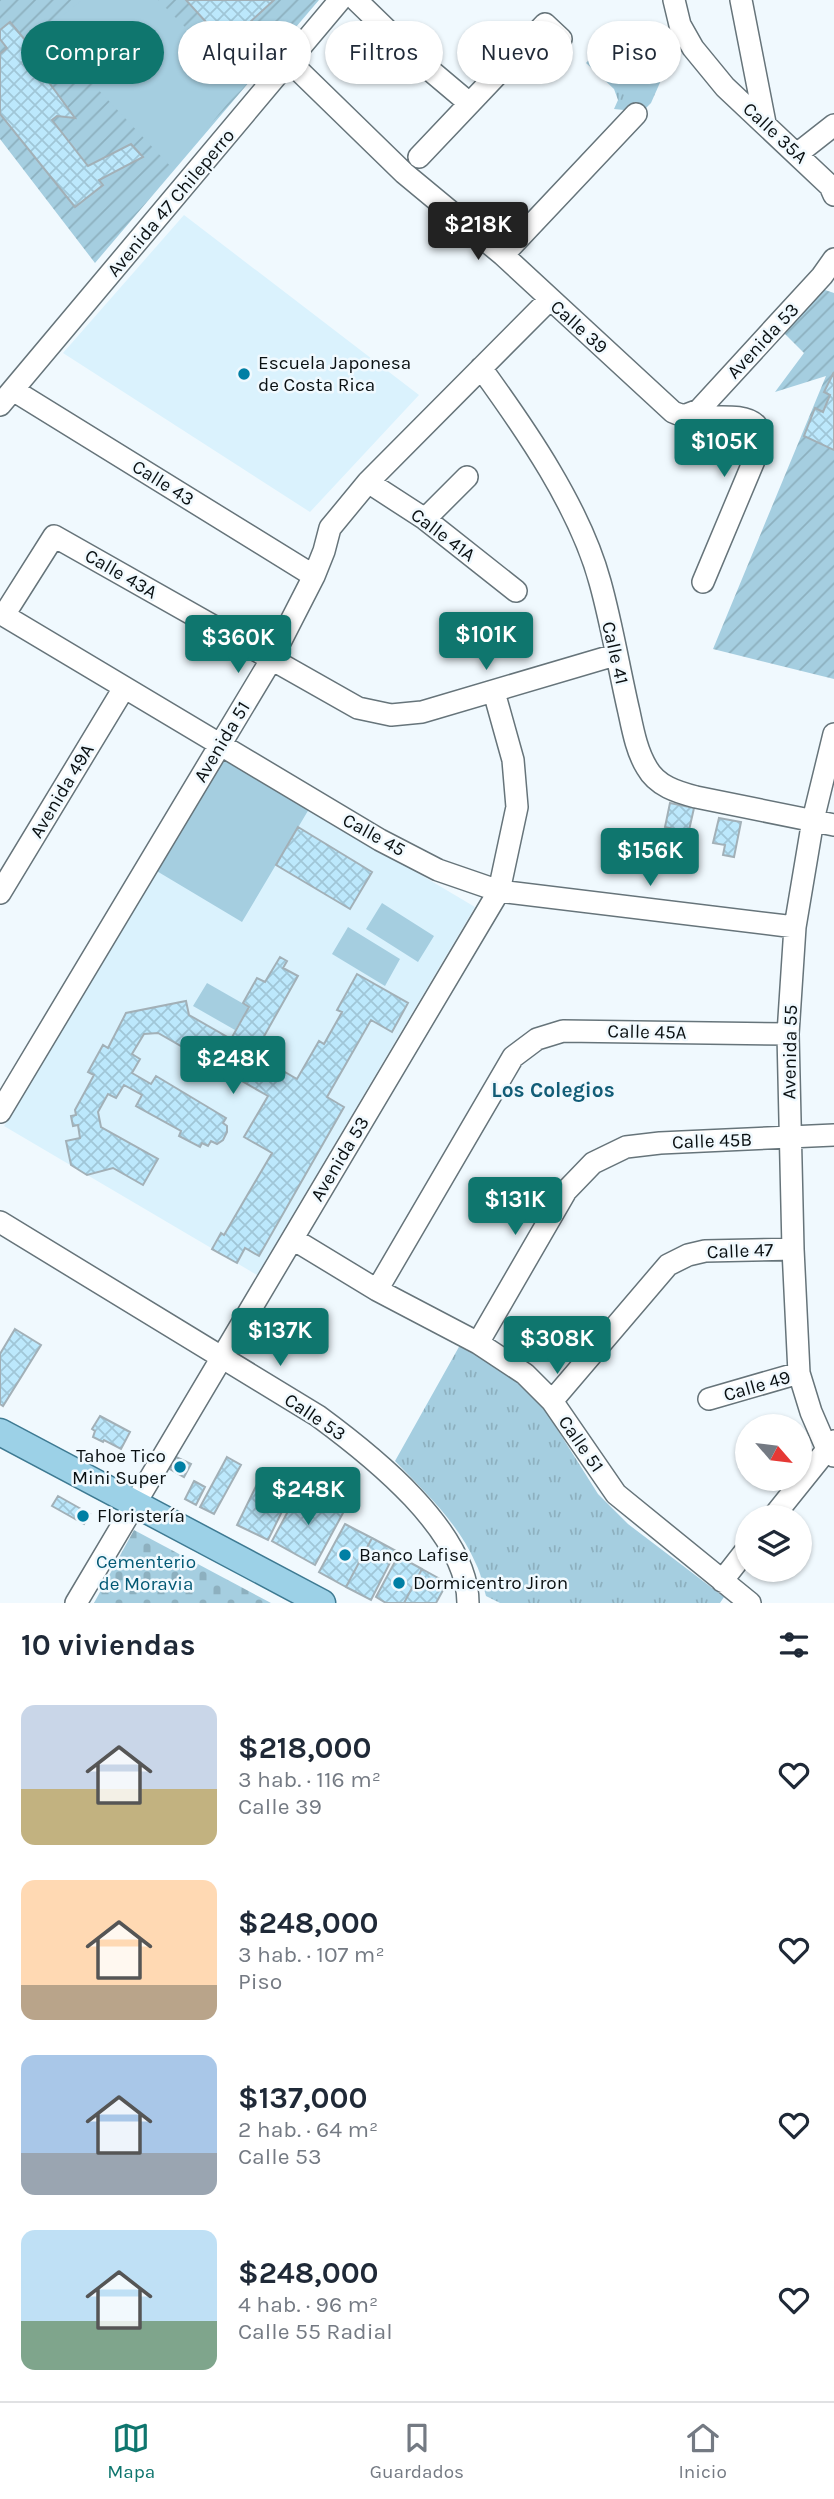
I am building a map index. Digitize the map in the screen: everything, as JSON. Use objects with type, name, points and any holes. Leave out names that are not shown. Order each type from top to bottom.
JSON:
[{"type":"main road","points":[[0,1432],[322,1603]]},
{"type":"street","name":"Avenida 47 Chileperro","points":[[311,36],[340,0]]},
{"type":"street","points":[[356,0],[418,61],[469,103]]},
{"type":"street","name":"Calle 35A","points":[[674,0],[680,25],[693,48],[725,87],[831,186],[834,195]]},
{"type":"street","points":[[741,0],[765,123]]},
{"type":"street","name":"Calle 39","points":[[311,82],[404,173],[503,255],[673,412],[686,415]]},
{"type":"street","name":"Avenida 47 Chileperro","points":[[6,398],[271,84]]},
{"type":"street","points":[[419,157],[487,84]]},
{"type":"street","points":[[503,255],[636,114]]},
{"type":"street","points":[[797,153],[834,125]]},
{"type":"street","name":"Avenida 53","points":[[686,415],[699,410],[822,276],[834,259]]},
{"type":"street","name":"Avenida 51","points":[[0,1112],[271,660],[314,576],[330,528],[368,482],[549,300]]},
{"type":"street","name":"Calle 41","points":[[481,368],[536,448],[589,548],[600,583],[636,743],[647,769],[659,782],[674,791],[824,823]]},
{"type":"street","name":"Calle 43","points":[[6,398],[314,576]]},
{"type":"street","points":[[686,415],[704,419],[748,418],[756,425],[761,439],[703,582]]},
{"type":"street","points":[[425,519],[467,477]]},
{"type":"street","name":"Calle 41A","points":[[368,482],[425,519],[516,591]]},
{"type":"street","name":"Calle 43A","points":[[2,614],[54,536],[358,708],[391,715],[422,712],[615,655]]},
{"type":"street","name":"Calle 45","points":[[2,614],[380,840],[438,870],[499,891],[795,927]]},
{"type":"street","name":"Avenida 49A","points":[[0,892],[124,688]]},
{"type":"street","name":"Avenida 53","points":[[76,1603],[499,891],[517,807],[513,760],[494,692]]},
{"type":"street","name":"Avenida 55","points":[[799,1373],[789,1138],[788,1034],[795,927],[824,823],[834,734]]},
{"type":"street","name":"Calle 45A","points":[[377,1290],[513,1057],[537,1039],[563,1031],[788,1034]]},
{"type":"street","name":"Calle 45B","points":[[478,1343],[566,1191],[593,1163],[626,1147],[660,1143],[834,1135]]},
{"type":"street","name":"Calle 53","points":[[0,1222],[318,1416],[385,1470],[438,1528],[453,1549],[468,1600]]},
{"type":"street","name":"Calle 51","points":[[293,1239],[377,1290],[478,1343],[525,1374],[552,1401],[616,1494],[750,1603]]},
{"type":"street","name":"Calle 47","points":[[552,1401],[668,1265],[688,1255],[705,1251],[793,1249]]},
{"type":"street","name":"Calle 49","points":[[709,1399],[799,1373],[811,1412],[832,1449]]},
{"type":"street","points":[[783,1505],[832,1449]]},
{"type":"street","points":[[722,1581],[735,1564]]},
{"type":"shaded area","name":"Escuela Japonesa de Costa Rica","points":[[184,215],[419,395],[310,512],[63,353]]},
{"type":"shaded area","points":[[222,757],[475,907],[257,1275],[4,1126]]},
{"type":"green space","points":[[0,0],[319,0],[301,21],[178,21],[178,84],[247,84],[95,263],[0,139]]},
{"type":"green space","points":[[82,0],[158,0],[179,21],[178,84],[243,85],[173,169],[93,84],[164,84],[164,21],[56,21]]},
{"type":"green space","points":[[609,84],[659,84],[651,103],[643,111],[635,102],[624,110],[614,109],[618,100],[614,89]]},
{"type":"green space","points":[[822,289],[834,293],[834,679],[713,649],[826,376],[775,392],[804,353],[784,333]]},
{"type":"green space","points":[[222,757],[309,809],[242,922],[155,870]]},
{"type":"green space","points":[[382,903],[434,936],[418,962],[366,929]]},
{"type":"green space","points":[[348,927],[400,959],[385,986],[332,954]]},
{"type":"green space","points":[[207,983],[249,1007],[235,1030],[193,1006]]},
{"type":"green space","points":[[460,1345],[512,1377],[542,1405],[598,1494],[628,1524],[724,1597],[720,1603],[500,1603],[486,1596],[478,1568],[460,1535],[440,1509],[395,1461]]},
{"type":"green space","name":"Cementerio de Moravia","points":[[134,1530],[271,1603],[94,1603]]},
{"type":"building","points":[[186,0],[274,0],[251,21],[205,21]]},
{"type":"building","points":[[10,22],[21,35],[21,84],[50,84],[75,118],[57,116],[52,120],[88,166],[131,144],[143,157],[99,180],[103,185],[75,207],[0,114],[0,54],[7,48],[0,39],[0,30]]},
{"type":"building","points":[[834,372],[834,450],[804,436],[815,408],[823,412],[830,395],[824,392]]},
{"type":"building","points":[[670,803],[694,808],[687,839],[675,837],[677,830],[665,827]]},
{"type":"building","points":[[719,818],[741,822],[734,857],[723,855],[725,845],[713,843]]},
{"type":"building","points":[[298,827],[372,872],[350,909],[276,865]]},
{"type":"building","points":[[280,957],[287,961],[283,968],[298,976],[254,1054],[297,1079],[319,1041],[324,1044],[342,1012],[337,1010],[357,974],[408,1003],[392,1032],[371,1020],[327,1097],[344,1107],[259,1256],[245,1248],[237,1263],[212,1249],[221,1233],[224,1235],[272,1153],[244,1137],[268,1096],[158,1033],[144,1034],[132,1054],[140,1059],[132,1073],[151,1084],[156,1076],[226,1118],[223,1123],[227,1126],[227,1132],[223,1140],[217,1144],[211,1141],[208,1146],[202,1143],[200,1147],[179,1136],[181,1131],[136,1106],[142,1095],[124,1085],[116,1098],[108,1094],[98,1112],[101,1127],[158,1159],[143,1185],[113,1168],[87,1175],[71,1165],[66,1141],[80,1138],[78,1125],[73,1126],[71,1116],[76,1115],[75,1110],[94,1075],[88,1072],[103,1045],[108,1048],[126,1013],[186,1001],[189,1015],[231,1039],[249,1007],[243,1003],[257,978],[265,982]]},
{"type":"building","points":[[15,1329],[41,1345],[3,1406],[0,1404],[0,1354]]},
{"type":"building","points":[[100,1416],[130,1432],[121,1449],[93,1437],[95,1431],[92,1429]]},
{"type":"building","name":"Tahoe Tico Mini Super","points":[[176,1457],[191,1464],[184,1477],[170,1469]]},
{"type":"building","points":[[227,1457],[241,1465],[214,1514],[200,1507]]},
{"type":"building","points":[[263,1472],[294,1487],[268,1540],[237,1525]]},
{"type":"building","points":[[194,1481],[205,1487],[196,1505],[185,1499]]},
{"type":"building","points":[[300,1489],[343,1513],[315,1565],[272,1541]]},
{"type":"building","points":[[58,1496],[90,1514],[84,1524],[52,1506]]},
{"type":"building","name":"Banco Lafise","points":[[345,1524],[372,1538],[346,1587],[319,1572]]},
{"type":"building","points":[[372,1538],[396,1551],[371,1600],[346,1587]]},
{"type":"building","name":"Dormicentro Jiron","points":[[398,1556],[422,1569],[404,1603],[386,1603],[376,1597]]},
{"type":"building","points":[[422,1569],[447,1583],[436,1603],[404,1603]]},
{"type":"place","name":"Escuela Japonesa de Costa Rica","points":[[244,374]]},
{"type":"place","name":"Tahoe Tico Mini Super","points":[[180,1467]]},
{"type":"place","name":"Floristería","points":[[83,1516]]},
{"type":"place","name":"Banco Lafise","points":[[345,1555]]},
{"type":"place","name":"Dormicentro Jiron","points":[[399,1583]]},
{"type":"district","name":"Los Colegios","points":[[553,1090]]}]
